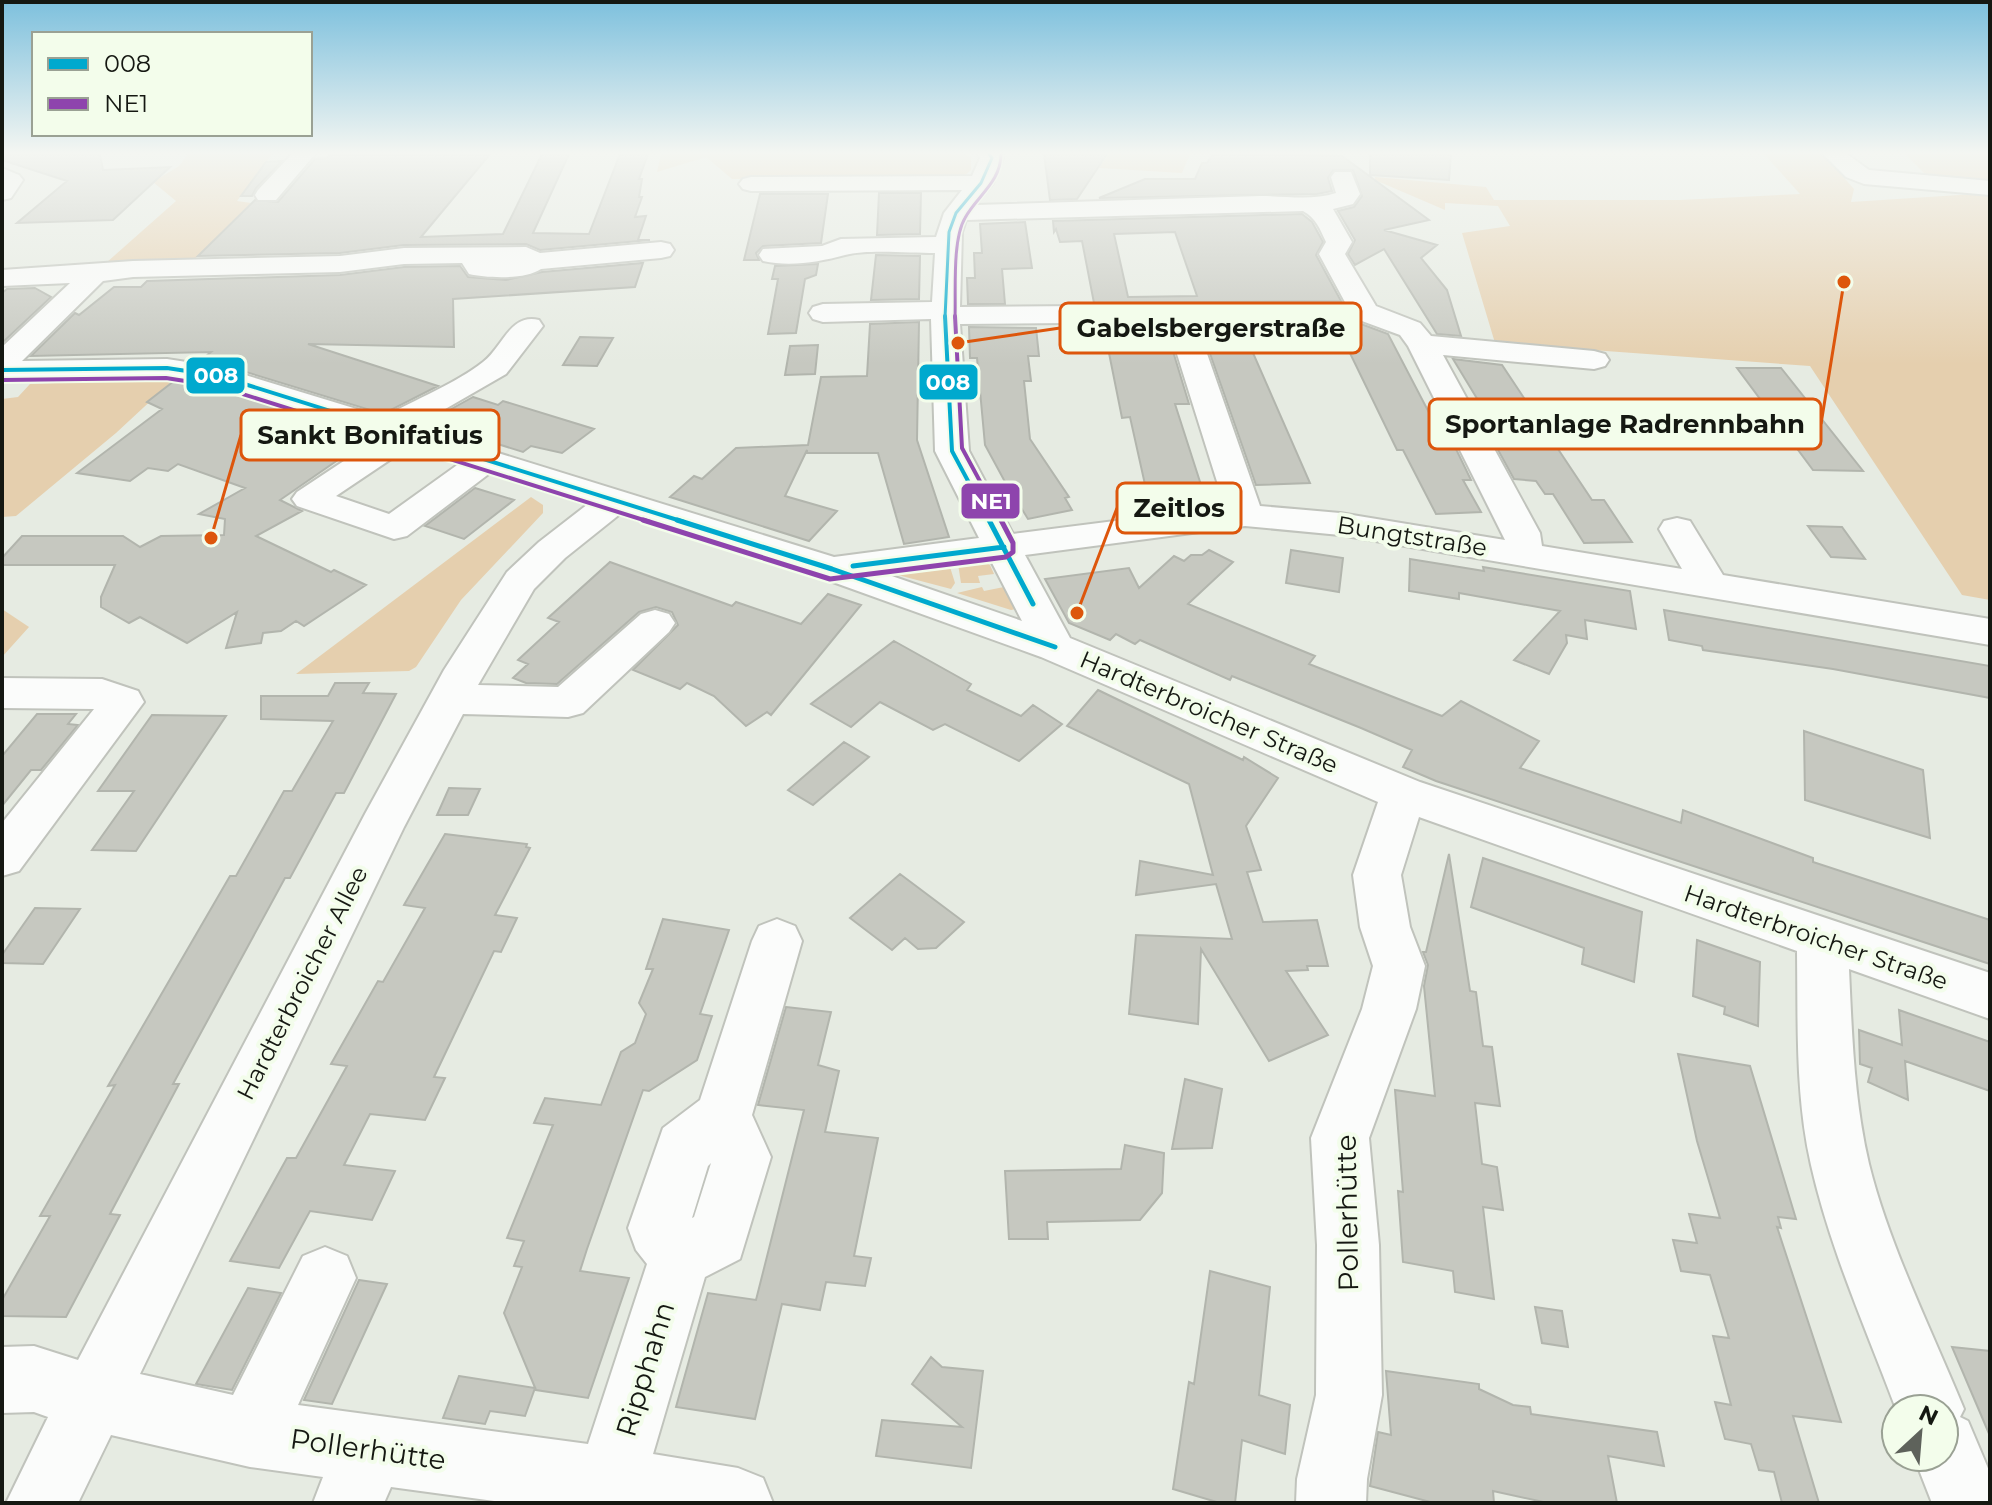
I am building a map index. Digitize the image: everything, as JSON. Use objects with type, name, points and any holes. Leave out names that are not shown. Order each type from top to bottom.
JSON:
[{"type":"street","points":[[953,224],[948,245],[946,313],[952,451],[1055,647]]},
{"type":"street","points":[[1330,224],[1339,242],[1332,254],[1365,312]]},
{"type":"street","points":[[772,255],[826,254],[841,247],[948,245]]},
{"type":"street","points":[[2,278],[133,269],[340,264],[404,256],[526,255],[534,262],[661,250]]},
{"type":"street","points":[[2,363],[95,274]]},
{"type":"street","points":[[823,314],[1365,312],[1410,329],[1422,344],[1522,533],[1525,554]]},
{"type":"street","points":[[1179,314],[1245,515]]},
{"type":"street","points":[[487,459],[394,528],[309,499],[395,432],[495,368],[529,326]]},
{"type":"street","points":[[1422,344],[1594,360]]},
{"type":"street","name":"Hardterbroicher Straße","points":[[2,370],[167,368],[219,376],[487,459],[832,569],[1055,647],[1404,794],[1990,996]]},
{"type":"street","name":"Hardterbroicher Allee","points":[[41,1503],[91,1397],[449,699],[520,581],[552,550],[615,500]]},
{"type":"street","name":"Bungtstraße","points":[[832,569],[1245,515],[1340,524],[1990,632]]},
{"type":"street","points":[[1677,529],[1710,585]]},
{"type":"street","points":[[449,699],[568,702],[655,623]]},
{"type":"street","points":[[2,693],[102,694],[123,702],[2,857]]},
{"type":"street","name":"Pollerhütte","points":[[1331,1503],[1332,1479],[1349,1395],[1348,1245],[1340,1138],[1389,1009],[1399,966],[1385,927],[1377,875],[1404,794]]},
{"type":"street","points":[[1822,940],[1826,1078],[1840,1165],[1869,1254],[1929,1393]]},
{"type":"street","name":"Ripphahn","points":[[635,1491],[680,1257],[658,1228],[684,1148],[723,1117],[777,941]]},
{"type":"street","points":[[250,1433],[325,1278]]},
{"type":"street","name":"Pollerhütte","points":[[2,1380],[34,1379],[91,1397],[250,1433],[360,1476],[635,1491],[738,1503]]},
{"type":"shaded area","points":[[150,224],[230,224],[192,262],[106,263]]},
{"type":"shaded area","points":[[1990,224],[1990,600],[1962,595],[1810,366],[1495,343],[1462,233],[1510,226]]},
{"type":"shaded area","points":[[129,380],[171,382],[116,433],[16,516],[2,517],[2,399],[18,397],[30,384]]},
{"type":"shaded area","points":[[531,497],[543,505],[543,513],[461,600],[416,667],[409,671],[296,674]]},
{"type":"shaded area","points":[[984,561],[994,574],[978,576],[980,583],[961,583],[958,564]]},
{"type":"shaded area","points":[[950,567],[955,583],[951,589],[898,575]]},
{"type":"shaded area","points":[[982,587],[984,591],[1004,587],[1016,609],[957,593]]},
{"type":"shaded area","points":[[2,609],[29,627],[2,657]]},
{"type":"building","points":[[230,224],[432,224],[421,237],[503,234],[508,224],[537,224],[533,233],[589,234],[593,224],[643,224],[638,240],[650,240],[540,250],[526,244],[404,245],[340,253],[198,256]]},
{"type":"building","points":[[753,224],[824,224],[821,243],[763,246],[756,253],[759,260],[744,260]]},
{"type":"building","points":[[878,224],[920,224],[920,234],[877,235]]},
{"type":"building","points":[[980,224],[1025,224],[1032,268],[1002,269],[1005,304],[968,304],[967,278],[975,278],[974,253],[982,253]]},
{"type":"building","points":[[1053,224],[1313,224],[1323,242],[1316,255],[1341,301],[1094,303],[1082,241],[1060,242],[1056,229],[1054,232]],"holes":[[[1175,232],[1197,296],[1128,297],[1114,234]]]},
{"type":"building","points":[[1346,224],[1410,224],[1384,230],[1437,245],[1421,258],[1447,290],[1461,336],[1437,334],[1384,249],[1355,265],[1348,254],[1355,240]]},
{"type":"building","points":[[876,255],[920,256],[919,299],[871,300]]},
{"type":"building","points":[[643,263],[635,287],[453,299],[454,347],[308,344],[438,386],[383,414],[220,364],[200,361],[211,352],[31,356],[75,313],[79,315],[114,287],[141,287],[147,281],[340,275],[404,267],[460,266],[468,277],[506,280],[542,272]]},
{"type":"building","points":[[818,264],[816,275],[805,279],[796,333],[768,334],[778,279],[772,279],[775,266]]},
{"type":"building","points":[[35,288],[51,297],[2,343],[2,293],[7,289]]},
{"type":"building","points":[[919,322],[917,440],[949,537],[904,544],[878,453],[807,453],[807,450],[785,496],[837,511],[809,541],[670,497],[694,476],[702,479],[736,448],[808,445],[821,377],[867,376],[870,324]]},
{"type":"building","points":[[1361,324],[1388,334],[1448,449],[1456,449],[1471,480],[1463,480],[1481,512],[1436,514],[1403,450],[1397,450],[1347,347],[1277,349],[1278,352],[1253,353],[1310,483],[1256,485],[1200,325]]},
{"type":"building","points":[[1165,325],[1189,404],[1175,404],[1202,488],[1175,489],[1177,497],[1148,498],[1130,417],[1122,418],[1109,353],[1096,353],[1090,327]]},
{"type":"building","points":[[969,327],[1036,328],[1039,356],[1028,356],[1031,381],[1024,381],[1030,439],[1069,497],[1065,498],[1072,510],[1028,519],[1004,480],[985,445],[977,358],[970,358]]},
{"type":"building","points":[[580,337],[613,338],[597,366],[563,365]]},
{"type":"building","points":[[818,345],[815,374],[785,375],[790,346]]},
{"type":"building","points":[[1453,359],[1502,365],[1592,500],[1604,500],[1632,542],[1584,543],[1553,494],[1545,494],[1536,481],[1514,479],[1497,448],[1507,448]]},
{"type":"building","points":[[1737,368],[1781,368],[1863,471],[1813,470]]},
{"type":"building","points":[[174,381],[213,387],[371,437],[280,500],[302,511],[256,536],[366,585],[304,626],[296,621],[281,631],[263,633],[261,643],[226,648],[237,612],[187,643],[140,617],[129,623],[101,607],[101,597],[115,565],[2,565],[2,558],[22,536],[123,536],[140,547],[161,536],[224,535],[225,519],[199,514],[245,488],[178,464],[168,471],[148,468],[130,481],[77,473],[162,409],[147,402]]},
{"type":"building","points":[[473,397],[498,405],[503,401],[594,429],[562,453],[531,446],[523,452],[428,422]]},
{"type":"building","points":[[475,488],[514,500],[464,539],[425,526]]},
{"type":"building","points":[[1808,526],[1842,527],[1865,559],[1831,557]]},
{"type":"building","points":[[1209,550],[1233,562],[1188,604],[1315,656],[1309,664],[1442,716],[1461,701],[1539,741],[1520,768],[1681,823],[1683,810],[1813,858],[1813,862],[1990,920],[1990,964],[1436,781],[1403,767],[1412,750],[1361,728],[1232,676],[1230,680],[1140,640],[1135,644],[1116,634],[1110,640],[1069,623],[1045,579],[1129,568],[1139,588],[1174,556],[1184,561],[1191,555],[1202,555]]},
{"type":"building","points":[[1291,550],[1343,558],[1339,592],[1286,583]]},
{"type":"building","points":[[1410,559],[1484,571],[1483,567],[1630,591],[1636,629],[1585,620],[1587,639],[1566,635],[1567,643],[1549,674],[1514,660],[1560,611],[1459,593],[1459,599],[1409,591]]},
{"type":"building","points":[[610,562],[732,606],[736,602],[801,624],[828,594],[861,605],[771,715],[767,712],[746,726],[714,696],[687,683],[680,689],[633,670],[678,625],[672,612],[656,607],[639,612],[557,684],[526,683],[513,678],[528,664],[518,660],[559,622],[548,618]]},
{"type":"building","points":[[1664,610],[1990,666],[1990,698],[1833,669],[1703,650],[1702,646],[1669,640]]},
{"type":"building","points":[[894,641],[971,684],[967,690],[1021,716],[1033,705],[1062,724],[1019,761],[945,724],[933,730],[880,702],[851,727],[811,704]]},
{"type":"building","points":[[335,683],[369,683],[363,693],[396,694],[344,793],[336,793],[290,878],[285,878],[173,1084],[179,1084],[110,1214],[120,1215],[66,1317],[2,1316],[2,1300],[50,1216],[40,1216],[115,1085],[108,1086],[230,876],[236,876],[284,791],[292,791],[333,721],[261,719],[261,696],[328,696]]},
{"type":"building","points":[[1098,690],[1243,760],[1244,757],[1278,778],[1246,826],[1261,870],[1247,872],[1263,922],[1317,920],[1328,966],[1307,966],[1308,970],[1286,971],[1328,1035],[1269,1061],[1201,949],[1198,1024],[1129,1014],[1136,935],[1232,939],[1216,884],[1136,895],[1140,861],[1213,875],[1189,784],[1067,726]]},
{"type":"building","points":[[37,714],[76,714],[68,724],[78,725],[41,770],[31,770],[2,806],[2,756]]},
{"type":"building","points":[[152,715],[226,716],[136,851],[92,850],[134,791],[98,791]]},
{"type":"building","points":[[1804,731],[1923,770],[1930,838],[1805,800]]},
{"type":"building","points":[[844,742],[869,757],[813,805],[788,790]]},
{"type":"building","points":[[449,788],[480,789],[468,815],[437,815]]},
{"type":"building","points":[[445,834],[527,844],[526,847],[530,848],[495,915],[517,918],[501,952],[494,951],[434,1077],[445,1078],[425,1120],[370,1114],[344,1165],[395,1171],[372,1220],[310,1211],[279,1268],[230,1261],[287,1158],[296,1158],[347,1066],[331,1064],[378,981],[383,982],[425,908],[404,905]]},
{"type":"building","points":[[1449,854],[1470,991],[1476,992],[1483,1046],[1492,1047],[1500,1106],[1475,1103],[1482,1164],[1497,1167],[1503,1210],[1483,1207],[1494,1299],[1455,1292],[1453,1271],[1403,1262],[1398,1191],[1403,1192],[1395,1090],[1435,1096],[1424,986],[1428,965],[1423,952],[1426,952]]},
{"type":"building","points":[[1483,858],[1642,912],[1634,982],[1582,964],[1584,948],[1471,907]]},
{"type":"building","points":[[900,874],[964,922],[936,948],[918,949],[905,938],[892,950],[850,918]]},
{"type":"building","points":[[35,908],[80,909],[43,964],[2,963],[2,955]]},
{"type":"building","points":[[663,919],[729,930],[700,1014],[712,1016],[697,1060],[649,1091],[643,1090],[587,1249],[580,1271],[629,1278],[588,1398],[536,1390],[504,1313],[522,1267],[514,1266],[524,1241],[507,1238],[553,1125],[534,1123],[545,1098],[601,1105],[621,1052],[635,1043],[646,1014],[639,1003],[653,969],[646,969]]},
{"type":"building","points":[[1697,940],[1760,962],[1758,1026],[1724,1014],[1725,1007],[1693,996]]},
{"type":"building","points":[[786,1007],[831,1012],[818,1065],[839,1071],[825,1132],[878,1138],[854,1256],[871,1258],[865,1286],[826,1282],[820,1310],[782,1304],[755,1419],[676,1407],[708,1293],[756,1300],[804,1110],[758,1105]]},
{"type":"building","points":[[1899,1010],[1990,1042],[1990,1091],[1905,1061],[1908,1100],[1868,1082],[1872,1068],[1860,1064],[1859,1030],[1902,1045]]},
{"type":"building","points":[[1678,1054],[1750,1066],[1796,1219],[1778,1217],[1781,1228],[1777,1227],[1841,1422],[1793,1416],[1819,1503],[1782,1503],[1774,1472],[1759,1470],[1751,1444],[1725,1439],[1715,1402],[1731,1405],[1713,1336],[1729,1338],[1710,1275],[1681,1271],[1673,1240],[1697,1243],[1689,1214],[1720,1218],[1697,1141]]},
{"type":"building","points":[[1185,1079],[1222,1089],[1212,1148],[1172,1149]]},
{"type":"building","points":[[1125,1145],[1164,1153],[1162,1193],[1140,1220],[1047,1222],[1048,1239],[1009,1239],[1005,1171],[1121,1169]]},
{"type":"building","points":[[1210,1271],[1270,1287],[1259,1395],[1290,1405],[1285,1454],[1242,1440],[1235,1503],[1220,1503],[1173,1489],[1189,1382],[1194,1384]]},
{"type":"building","points":[[359,1280],[387,1284],[332,1404],[304,1400]]},
{"type":"building","points":[[248,1288],[281,1293],[232,1390],[196,1384]]},
{"type":"building","points":[[1535,1307],[1562,1311],[1568,1347],[1542,1343]]},
{"type":"building","points":[[1952,1347],[1990,1351],[1990,1436]]},
{"type":"building","points":[[931,1357],[942,1367],[983,1371],[971,1468],[876,1456],[882,1420],[962,1427],[912,1384]]},
{"type":"building","points":[[1386,1371],[1479,1384],[1479,1389],[1513,1405],[1530,1407],[1531,1414],[1657,1432],[1664,1466],[1608,1456],[1617,1503],[1548,1503],[1493,1491],[1494,1503],[1434,1503],[1370,1486],[1378,1432],[1391,1435]]},
{"type":"building","points":[[459,1376],[535,1388],[525,1416],[490,1411],[485,1424],[443,1418]]},
{"type":"transit line","name":"008","points":[[952,224],[945,316],[952,451],[1033,604]]},
{"type":"transit line","name":"NE1","points":[[2,380],[166,378],[217,386],[830,579],[1006,557],[1013,552],[1013,543],[962,448],[955,316],[959,234],[963,224]]},
{"type":"transit line","name":"008","points":[[2,370],[167,368],[219,376],[832,569],[1055,647]]},
{"type":"transit line","name":"008","points":[[853,566],[1004,547]]},
{"type":"place","name":"Sportanlage Radrennbahn","points":[[1844,282]]},
{"type":"place","name":"Gabelsbergerstraße","points":[[958,343]]},
{"type":"place","name":"Sankt Bonifatius","points":[[211,538]]},
{"type":"place","name":"Zeitlos","points":[[1077,613]]}]
